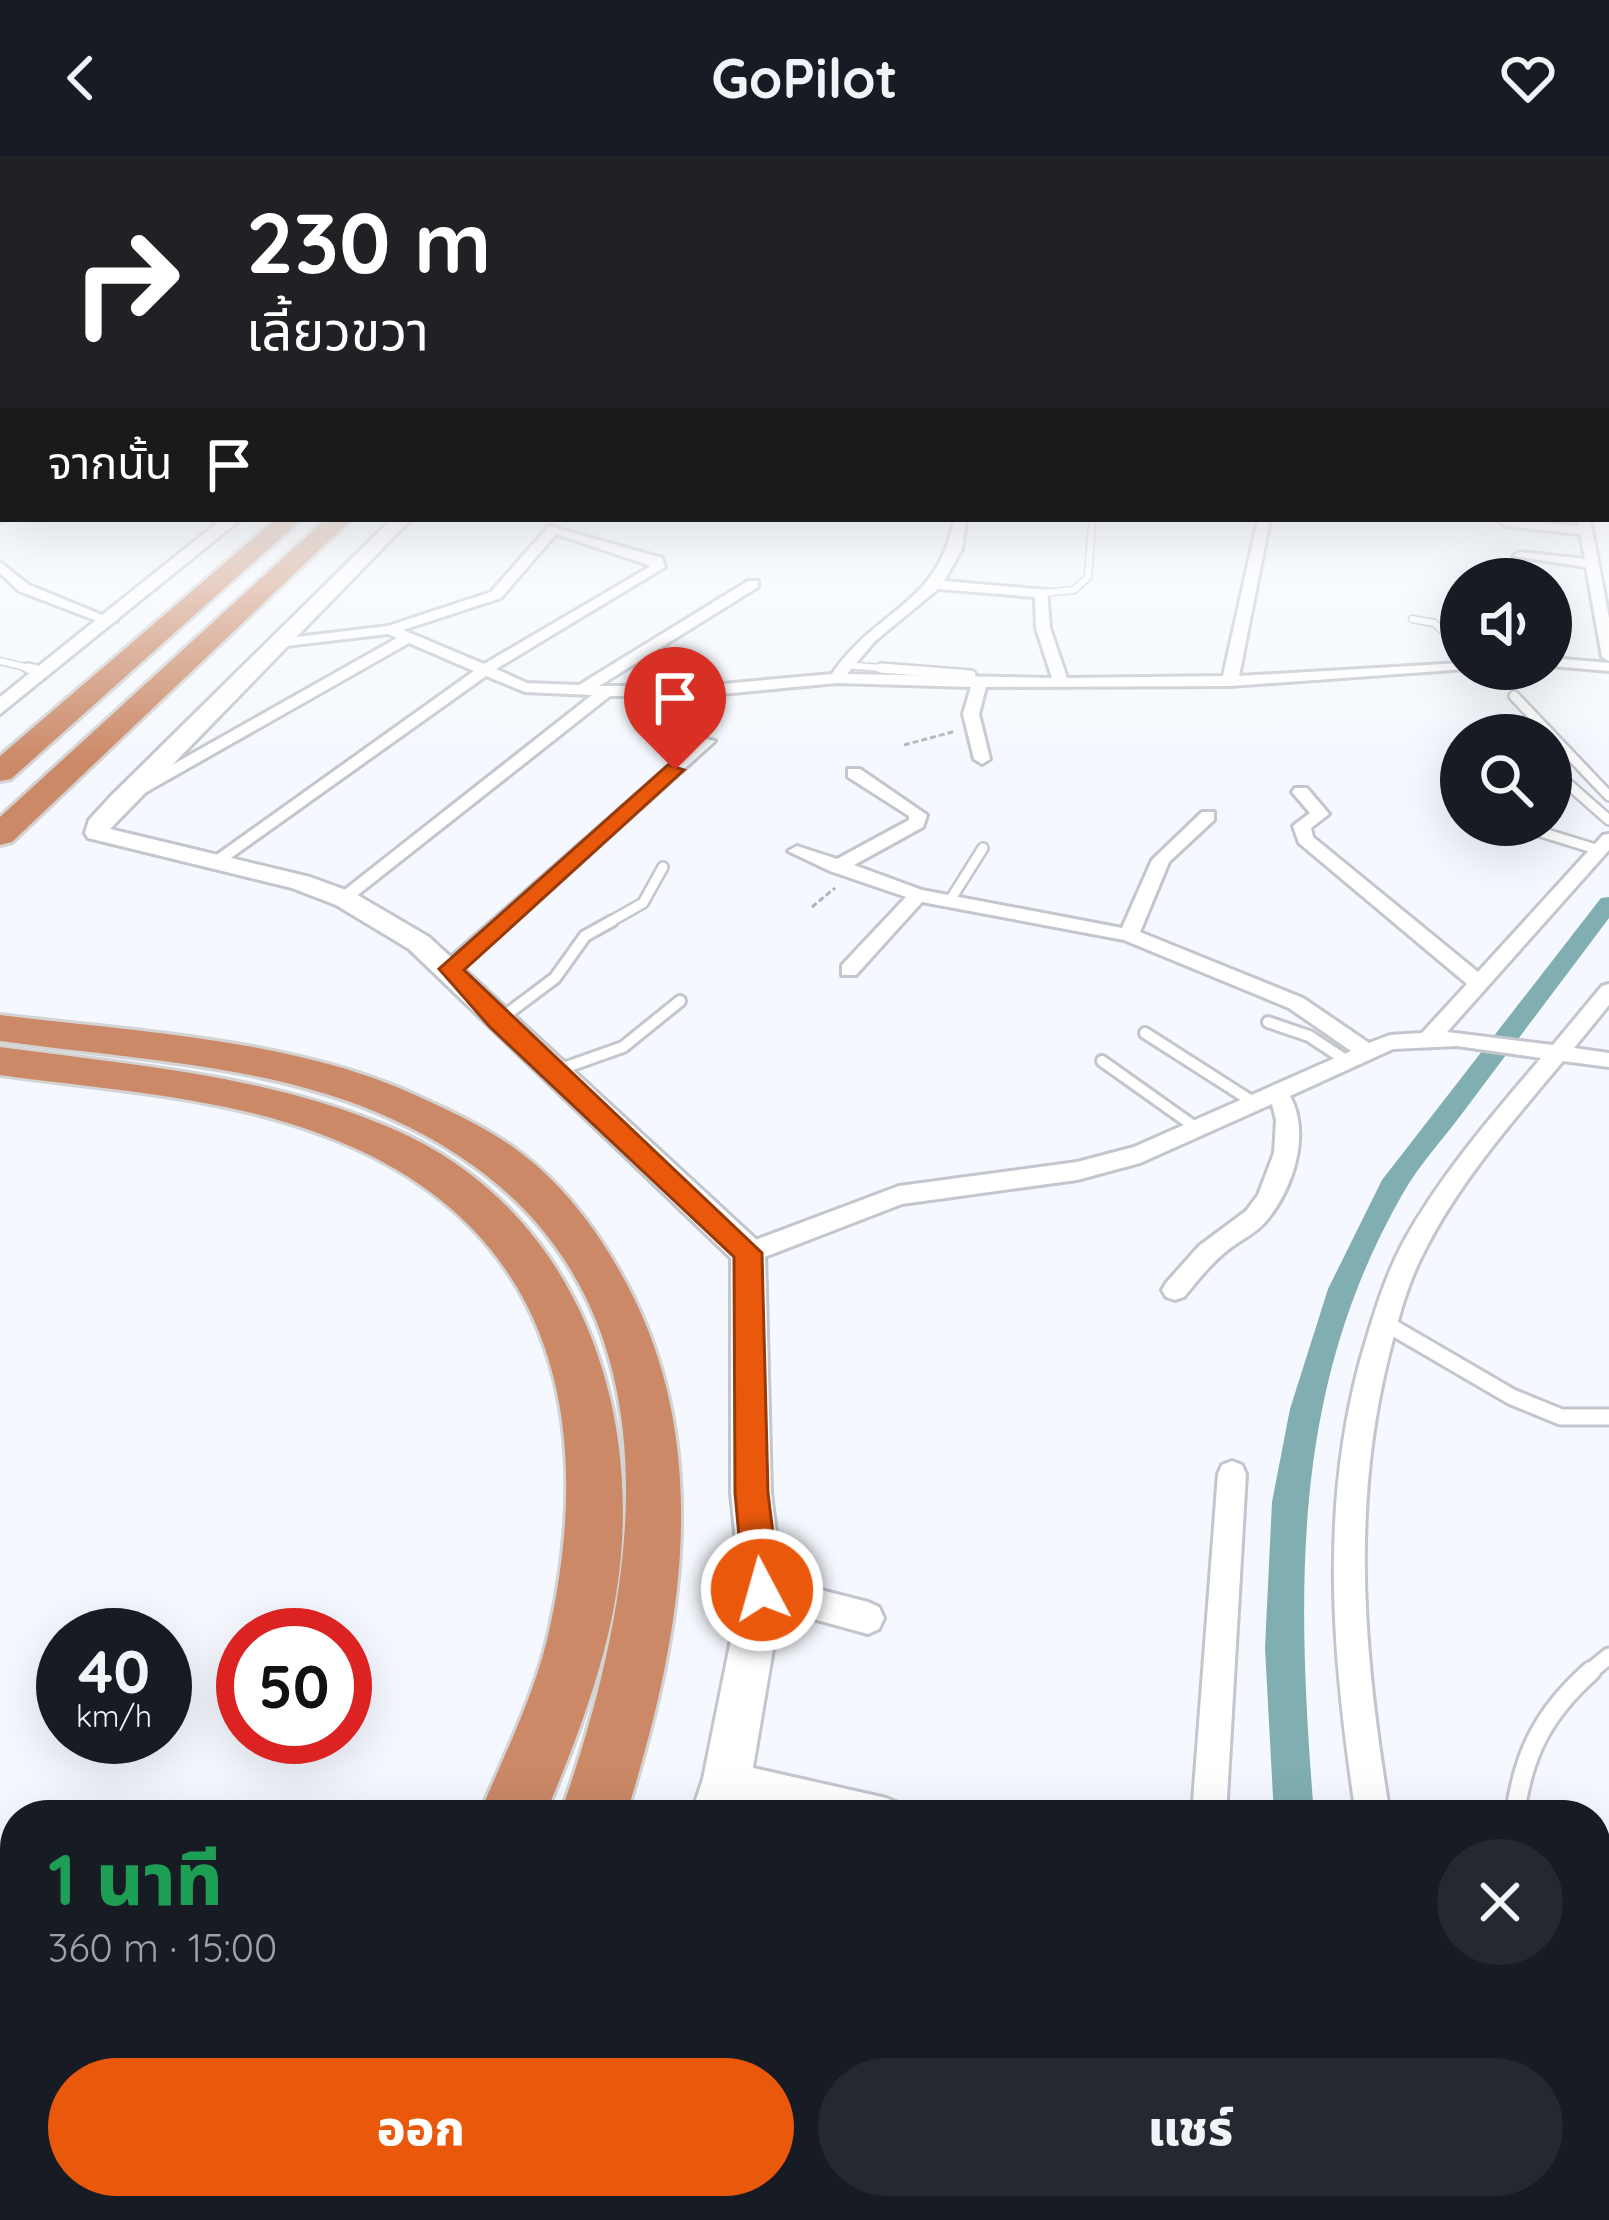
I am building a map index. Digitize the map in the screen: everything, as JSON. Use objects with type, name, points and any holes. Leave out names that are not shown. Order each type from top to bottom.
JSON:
[{"type":"highway","points":[[0,772],[231,570]]},
{"type":"highway","points":[[0,835],[285,570]]},
{"type":"highway","points":[[0,751],[163,629]]},
{"type":"highway","points":[[0,1028],[249,1065],[346,1087],[472,1195],[510,1233],[546,1286],[573,1348],[591,1419],[598,1519],[583,1624],[544,1752],[520,1800]]},
{"type":"highway","points":[[0,1061],[227,1097],[332,1122],[394,1124],[487,1150],[538,1195],[589,1257],[631,1343],[655,1466],[657,1549],[646,1646],[625,1735],[599,1800]]},
{"type":"main road","points":[[0,708],[171,570]]},
{"type":"main road","points":[[351,570],[119,801],[98,825],[98,833],[221,860],[345,899],[419,943],[748,1253],[751,1493],[762,1590],[720,1800]]},
{"type":"street","points":[[5,570],[24,588],[110,621]]},
{"type":"street","points":[[278,643],[390,629],[496,595],[518,570]]},
{"type":"street","points":[[221,860],[486,669],[652,570]]},
{"type":"street","points":[[840,672],[939,585],[944,570]]},
{"type":"street","points":[[1230,680],[1253,570]]},
{"type":"street","points":[[582,690],[753,584]]},
{"type":"street","points":[[939,585],[1042,593],[1043,628],[1061,682]]},
{"type":"street","points":[[1604,598],[1609,657]]},
{"type":"street","points":[[390,629],[525,687],[606,691],[700,691],[840,672],[1061,682],[1230,680],[1440,668]]},
{"type":"street","points":[[119,801],[410,637]]},
{"type":"street","points":[[1572,664],[1609,667]]},
{"type":"street","points":[[976,679],[973,727],[982,759]]},
{"type":"street","points":[[345,899],[606,691]]},
{"type":"street","points":[[450,969],[707,741]]},
{"type":"street","points":[[845,870],[917,824],[918,815],[854,773]]},
{"type":"street","points":[[1300,792],[1320,814],[1302,826],[1305,839],[1479,983]]},
{"type":"street","points":[[1129,935],[1161,860],[1208,816]]},
{"type":"street","points":[[1430,1038],[1604,845]]},
{"type":"street","points":[[797,851],[918,895],[1129,935],[1296,1003],[1354,1054]]},
{"type":"street","points":[[849,970],[918,895]]},
{"type":"street","points":[[1370,1800],[1356,1714],[1344,1576],[1347,1490],[1356,1432],[1384,1323],[1413,1247],[1443,1200],[1548,1049],[1603,1008]]},
{"type":"street","points":[[748,1253],[899,1195],[1077,1171],[1140,1154],[1354,1054],[1430,1038],[1609,1060]]},
{"type":"street","points":[[1174,1290],[1205,1254],[1256,1217],[1268,1196],[1290,1125],[1288,1108],[1265,1096]]},
{"type":"street","points":[[1211,1800],[1232,1474]]},
{"type":"street","points":[[762,1590],[868,1618]]},
{"type":"street","points":[[727,1779],[820,1800]]},
{"type":"lane","points":[[1042,593],[1074,590],[1089,570]]},
{"type":"lane","points":[[1412,619],[1440,628]]},
{"type":"lane","points":[[0,661],[48,673]]},
{"type":"lane","points":[[1514,696],[1609,796]]},
{"type":"lane","points":[[1572,787],[1609,820]]},
{"type":"lane","points":[[1572,838],[1604,845]]},
{"type":"lane","points":[[949,902],[982,848]]},
{"type":"lane","points":[[498,1021],[555,978],[585,936],[643,903],[663,867]]},
{"type":"lane","points":[[554,1071],[623,1047],[680,1001]]},
{"type":"lane","points":[[1268,1022],[1354,1054]]},
{"type":"lane","points":[[1145,1033],[1265,1096]]},
{"type":"lane","points":[[1102,1061],[1195,1127]]},
{"type":"lane","points":[[1384,1323],[1512,1397],[1561,1417],[1609,1417]]},
{"type":"lane","points":[[1516,1800],[1520,1763],[1556,1699],[1609,1656]]},
{"type":"path","points":[[904,745],[973,727]]},
{"type":"path","points":[[812,908],[845,870]]},
{"type":"waterway","points":[[1293,1800],[1283,1648],[1289,1502],[1306,1409],[1342,1289],[1392,1187],[1609,903]]},
{"type":"route","points":[[675,770],[450,969],[498,1021],[748,1253],[751,1493],[762,1590]]}]
